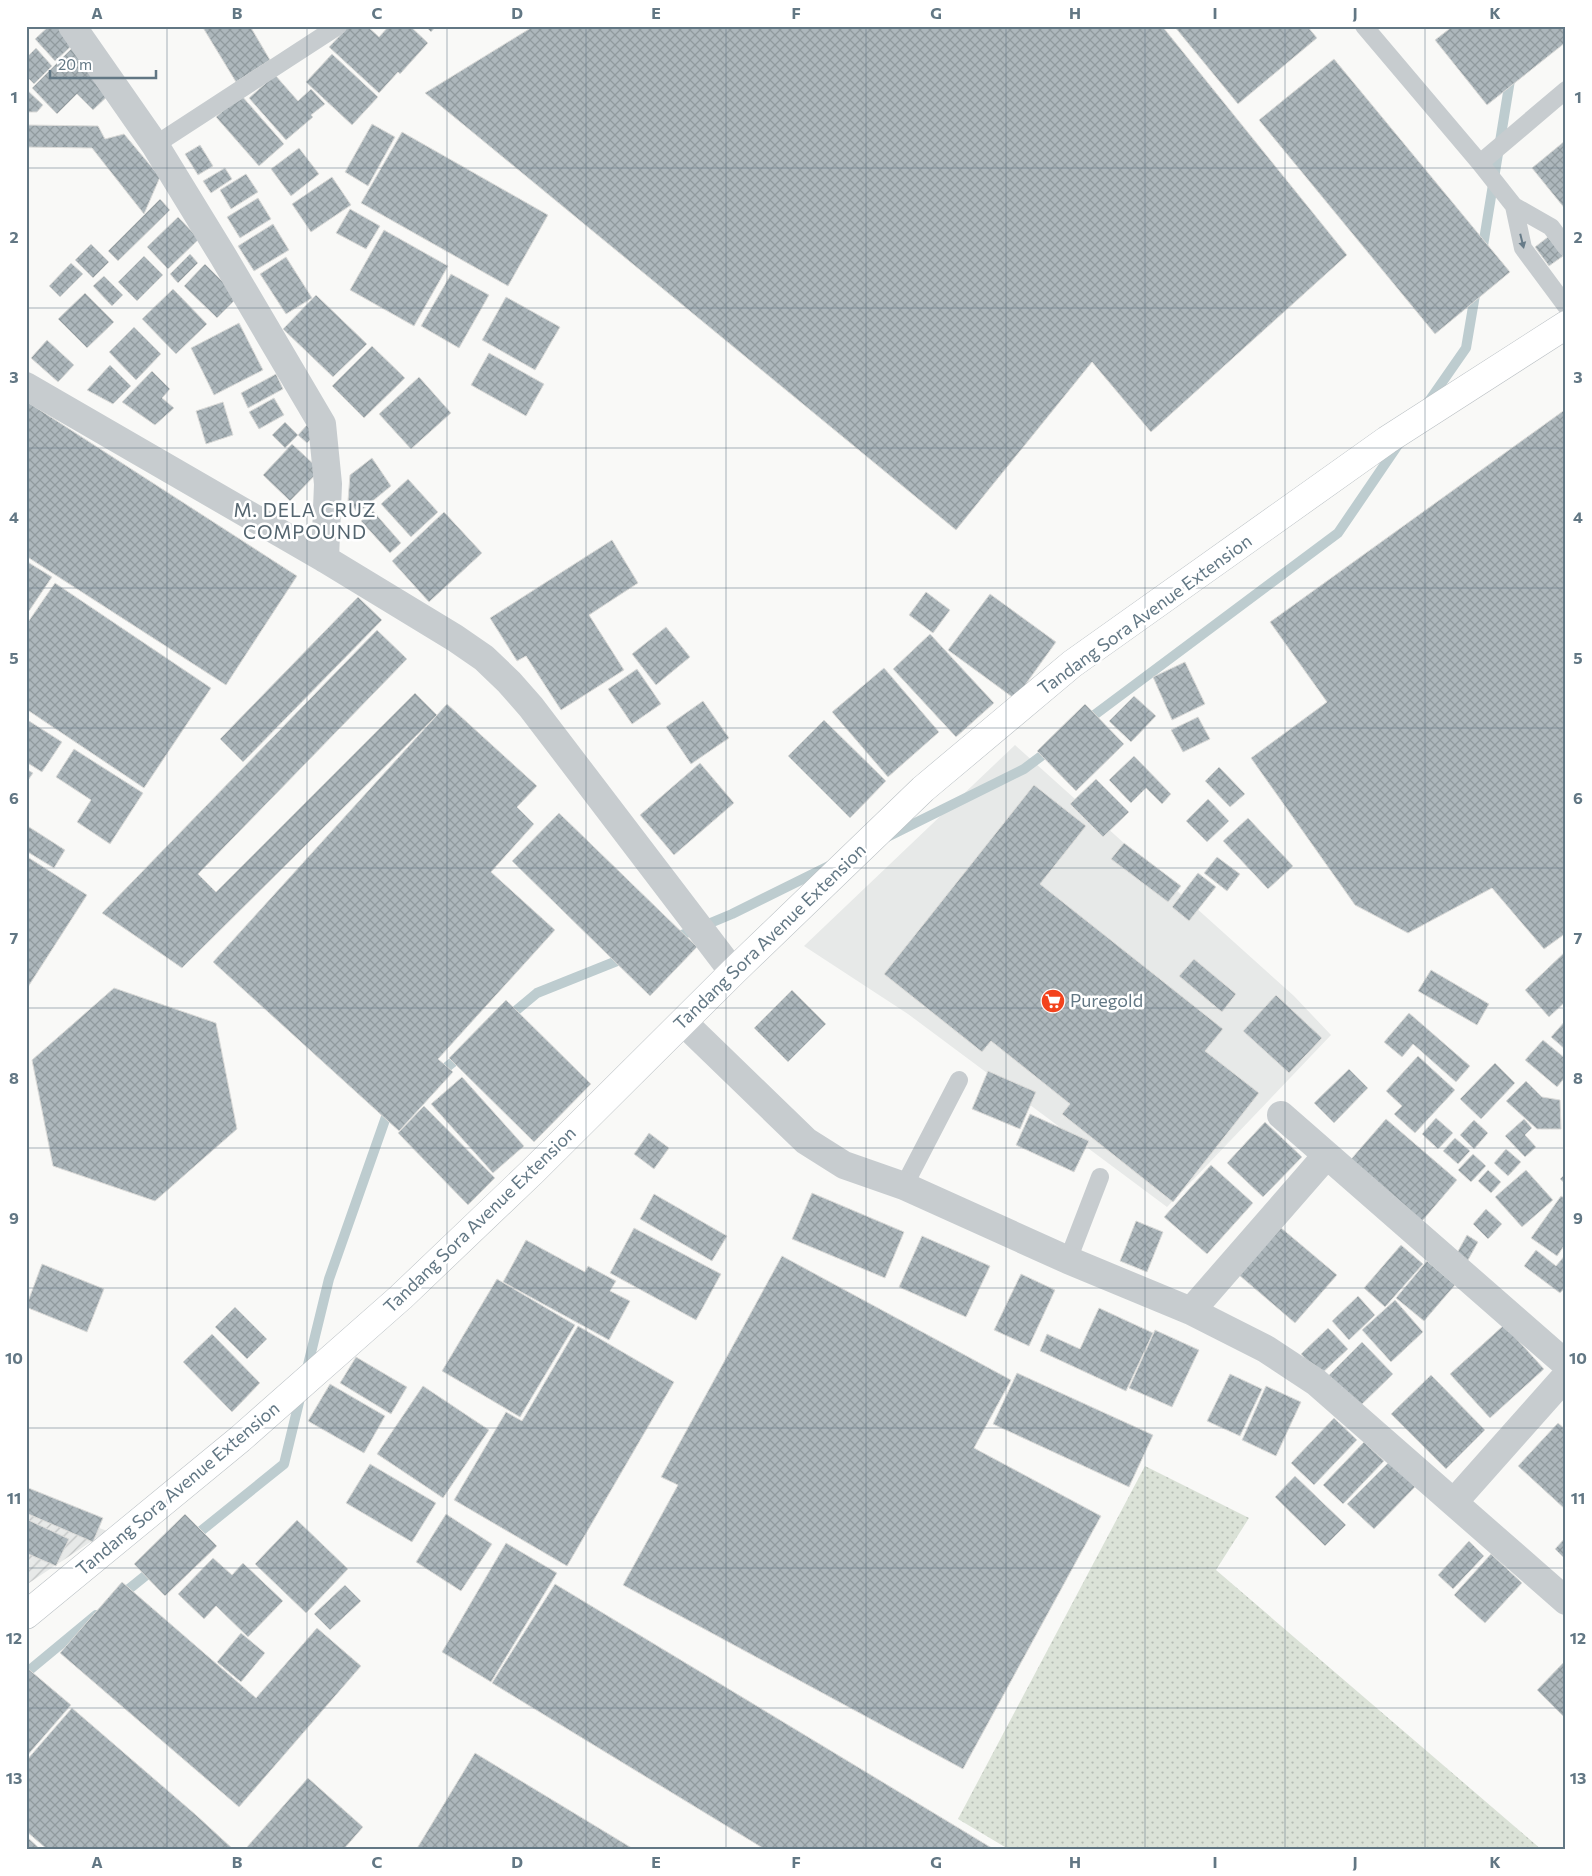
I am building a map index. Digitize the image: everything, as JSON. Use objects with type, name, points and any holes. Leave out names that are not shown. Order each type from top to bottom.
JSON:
[{"type":"main road","name":"Tandang Sora Avenue Extension","points":[[26,1615],[240,1439],[401,1298],[533,1171],[733,972],[923,789],[1072,664],[1387,440],[1566,325]]},
{"type":"street","points":[[72,26],[155,145],[322,424],[328,484],[325,560]]},
{"type":"street","points":[[26,386],[325,560],[484,658],[532,707],[733,972]]},
{"type":"street","points":[[683,1022],[806,1141],[844,1165],[904,1186],[1068,1260],[1191,1311],[1266,1349],[1316,1382],[1566,1601]]},
{"type":"street","points":[[1280,1115],[1566,1364]]},
{"type":"street","points":[[1191,1311],[1326,1156]]},
{"type":"street","points":[[1454,1502],[1566,1376]]},
{"type":"lane","points":[[155,145],[338,26]]},
{"type":"lane","points":[[1364,26],[1514,206],[1551,227],[1566,247]]},
{"type":"lane","points":[[1480,163],[1566,90]]},
{"type":"lane","points":[[1514,206],[1523,248],[1566,306]]},
{"type":"lane","points":[[904,1186],[959,1080]]},
{"type":"lane","points":[[1068,1260],[1100,1178]]},
{"type":"shaded area","points":[[1015,745],[1294,996],[1331,1035],[1167,1207],[908,1014],[804,946]]},
{"type":"shaded area","points":[[1145,1466],[1249,1518],[1216,1570],[1542,1850],[1010,1850],[958,1819]]},
{"type":"shaded area","points":[[26,1499],[107,1531],[26,1585]]},
{"type":"building","points":[[49,26],[66,26],[78,40],[55,61],[35,39]]},
{"type":"building","points":[[202,26],[250,26],[270,60],[236,82]]},
{"type":"building","points":[[349,26],[367,26],[379,37],[389,26],[410,26],[428,43],[400,74],[398,72],[379,93],[329,47]]},
{"type":"building","points":[[425,26],[436,26],[431,32]]},
{"type":"building","points":[[534,26],[1162,26],[1347,255],[1151,432],[1092,362],[956,530],[425,93]]},
{"type":"building","points":[[1174,26],[1307,26],[1317,38],[1238,104]]},
{"type":"building","points":[[1453,26],[1566,26],[1566,42],[1487,105],[1435,40]]},
{"type":"building","points":[[73,47],[114,90],[93,110],[77,94],[57,114],[32,88]]},
{"type":"building","points":[[36,48],[52,66],[34,84],[26,76],[26,58]]},
{"type":"building","points":[[332,54],[378,97],[352,125],[306,82]]},
{"type":"building","points":[[1334,59],[1510,272],[1435,334],[1259,120]]},
{"type":"building","points":[[275,75],[298,101],[311,89],[325,104],[286,140],[249,98]]},
{"type":"building","points":[[26,89],[43,105],[37,112],[26,112]]},
{"type":"building","points":[[241,95],[284,144],[259,166],[216,117]]},
{"type":"building","points":[[372,124],[395,137],[368,186],[345,172]]},
{"type":"building","points":[[26,125],[98,126],[105,139],[124,134],[160,177],[144,214],[92,148],[26,147]]},
{"type":"building","points":[[402,132],[548,215],[508,286],[361,203]]},
{"type":"building","points":[[1566,140],[1566,210],[1532,168]]},
{"type":"building","points":[[200,145],[213,166],[198,175],[185,154]]},
{"type":"building","points":[[299,148],[319,174],[291,196],[271,169]]},
{"type":"building","points":[[225,168],[232,179],[211,193],[203,181]]},
{"type":"building","points":[[246,174],[258,192],[231,209],[220,190]]},
{"type":"building","points":[[332,177],[351,205],[311,232],[292,204]]},
{"type":"building","points":[[258,198],[271,219],[240,238],[227,217]]},
{"type":"building","points":[[160,199],[170,210],[118,261],[108,251]]},
{"type":"building","points":[[350,209],[380,226],[366,249],[336,233]]},
{"type":"building","points":[[178,217],[199,239],[168,269],[147,247]]},
{"type":"building","points":[[273,224],[289,250],[254,271],[238,246]]},
{"type":"building","points":[[384,230],[448,266],[414,326],[350,290]]},
{"type":"building","points":[[1548,237],[1563,256],[1549,266],[1535,247]]},
{"type":"building","points":[[91,244],[109,262],[93,278],[75,260]]},
{"type":"building","points":[[190,254],[198,263],[178,283],[170,274]]},
{"type":"building","points":[[144,256],[163,275],[137,301],[118,282]]},
{"type":"building","points":[[286,257],[312,298],[286,314],[260,274]]},
{"type":"building","points":[[71,263],[83,274],[60,297],[49,286]]},
{"type":"building","points":[[205,264],[238,297],[217,318],[184,286]]},
{"type":"building","points":[[451,274],[489,295],[459,348],[421,326]]},
{"type":"building","points":[[104,276],[123,295],[112,306],[93,286]]},
{"type":"building","points":[[173,289],[207,324],[176,354],[142,319]]},
{"type":"building","points":[[85,293],[114,322],[87,348],[58,319]]},
{"type":"building","points":[[316,295],[367,344],[333,377],[283,329]]},
{"type":"building","points":[[506,297],[560,327],[535,370],[482,340]]},
{"type":"building","points":[[239,323],[263,370],[214,395],[191,348]]},
{"type":"building","points":[[134,327],[161,354],[136,380],[109,352]]},
{"type":"building","points":[[47,340],[74,365],[58,382],[31,358]]},
{"type":"building","points":[[372,346],[405,378],[364,418],[332,386]]},
{"type":"building","points":[[489,353],[544,384],[526,416],[471,385]]},
{"type":"building","points":[[110,365],[131,386],[113,404],[87,390]]},
{"type":"building","points":[[152,371],[170,389],[162,398],[174,408],[155,425],[122,402]]},
{"type":"building","points":[[276,374],[283,389],[248,408],[241,393]]},
{"type":"building","points":[[419,377],[451,413],[411,449],[379,414]]},
{"type":"building","points":[[274,398],[284,415],[259,429],[249,412]]},
{"type":"building","points":[[223,402],[233,435],[206,444],[196,411]]},
{"type":"building","points":[[29,403],[297,576],[226,685],[26,556],[26,407]]},
{"type":"building","points":[[1566,409],[1566,933],[1544,949],[1492,888],[1408,933],[1355,905],[1251,758],[1327,702],[1270,622]]},
{"type":"building","points":[[285,422],[298,435],[285,448],[272,435]]},
{"type":"building","points":[[307,425],[316,434],[307,443],[298,435]]},
{"type":"building","points":[[292,444],[320,470],[290,501],[263,475]]},
{"type":"building","points":[[372,458],[391,486],[358,513],[348,501],[350,475]]},
{"type":"building","points":[[408,479],[438,512],[411,537],[381,504]]},
{"type":"building","points":[[373,511],[401,543],[390,553],[361,521]]},
{"type":"building","points":[[444,512],[482,553],[429,602],[392,561]]},
{"type":"building","points":[[612,540],[638,583],[589,615],[624,670],[561,710],[526,656],[517,661],[490,618]]},
{"type":"building","points":[[26,561],[52,577],[29,611],[26,609]]},
{"type":"building","points":[[55,583],[211,688],[144,788],[26,709],[26,625]]},
{"type":"building","points":[[926,592],[950,610],[933,633],[909,615]]},
{"type":"building","points":[[990,594],[1056,642],[1015,699],[948,650]]},
{"type":"building","points":[[358,597],[382,620],[243,762],[220,739]]},
{"type":"building","points":[[666,627],[690,657],[656,685],[632,654]]},
{"type":"building","points":[[377,630],[407,659],[198,874],[216,892],[415,693],[437,715],[182,968],[102,913]]},
{"type":"building","points":[[930,634],[994,703],[956,737],[893,669]]},
{"type":"building","points":[[1185,662],[1205,704],[1172,720],[1153,677]]},
{"type":"building","points":[[884,668],[939,732],[888,777],[832,712]]},
{"type":"building","points":[[637,669],[661,704],[632,724],[608,689]]},
{"type":"building","points":[[1134,696],[1156,716],[1131,742],[1109,721]]},
{"type":"building","points":[[703,701],[729,738],[691,764],[666,727]]},
{"type":"building","points":[[447,704],[537,786],[517,807],[534,824],[491,872],[555,930],[438,1059],[453,1072],[399,1131],[213,962]]},
{"type":"building","points":[[1085,704],[1124,744],[1076,791],[1037,751]]},
{"type":"building","points":[[1198,717],[1210,739],[1183,752],[1171,730]]},
{"type":"building","points":[[26,719],[62,742],[42,772],[26,762]]},
{"type":"building","points":[[824,720],[886,781],[850,818],[788,756]]},
{"type":"building","points":[[74,749],[143,793],[110,844],[77,822],[91,800],[56,777]]},
{"type":"building","points":[[1134,756],[1171,794],[1162,804],[1146,788],[1131,803],[1109,780]]},
{"type":"building","points":[[700,763],[734,803],[674,855],[640,815]]},
{"type":"building","points":[[1219,767],[1245,794],[1230,807],[1205,781]]},
{"type":"building","points":[[26,769],[33,773],[26,783]]},
{"type":"building","points":[[1096,779],[1129,812],[1103,837],[1070,804]]},
{"type":"building","name":"Puregold","points":[[1034,785],[1086,826],[1040,884],[1223,1029],[1205,1051],[1259,1093],[1173,1202],[1062,1114],[1070,1104],[991,1041],[982,1052],[884,974]]},
{"type":"building","points":[[1208,799],[1229,821],[1207,842],[1186,821]]},
{"type":"building","points":[[559,813],[697,947],[650,996],[512,861]]},
{"type":"building","points":[[1248,818],[1293,866],[1268,889],[1223,841]]},
{"type":"building","points":[[26,825],[65,850],[54,868],[26,851]]},
{"type":"building","points":[[1124,843],[1181,886],[1168,902],[1111,859]]},
{"type":"building","points":[[26,856],[87,895],[26,990]]},
{"type":"building","points":[[1217,857],[1240,874],[1227,891],[1204,873]]},
{"type":"building","points":[[1198,873],[1216,887],[1189,921],[1172,907]]},
{"type":"building","points":[[1566,951],[1566,1001],[1549,1017],[1525,990]]},
{"type":"building","points":[[1194,959],[1236,994],[1222,1012],[1179,976]]},
{"type":"building","points":[[1431,970],[1489,1004],[1477,1025],[1418,991]]},
{"type":"building","points":[[114,988],[216,1023],[237,1129],[155,1201],[53,1166],[32,1060]]},
{"type":"building","points":[[792,990],[826,1024],[788,1062],[754,1028]]},
{"type":"building","points":[[1276,995],[1322,1038],[1289,1073],[1243,1031]]},
{"type":"building","points":[[506,1000],[591,1084],[534,1142],[449,1058]]},
{"type":"building","points":[[1409,1013],[1470,1066],[1456,1082],[1413,1044],[1402,1057],[1384,1042]]},
{"type":"building","points":[[1566,1020],[1566,1050],[1551,1037]]},
{"type":"building","points":[[1543,1040],[1566,1059],[1566,1076],[1557,1087],[1525,1060]]},
{"type":"building","points":[[1418,1056],[1455,1090],[1415,1133],[1394,1114],[1402,1106],[1386,1091]]},
{"type":"building","points":[[1495,1063],[1515,1083],[1481,1119],[1460,1099]]},
{"type":"building","points":[[1349,1069],[1368,1088],[1334,1123],[1314,1103]]},
{"type":"building","points":[[988,1071],[1036,1092],[1020,1129],[972,1109]]},
{"type":"building","points":[[462,1077],[524,1146],[493,1173],[431,1104]]},
{"type":"building","points":[[1526,1081],[1542,1097],[1560,1100],[1561,1129],[1537,1129],[1506,1101]]},
{"type":"building","points":[[424,1106],[495,1178],[468,1205],[398,1133]]},
{"type":"building","points":[[1030,1114],[1089,1141],[1074,1172],[1016,1145]]},
{"type":"building","points":[[1436,1118],[1453,1133],[1438,1149],[1422,1134]]},
{"type":"building","points":[[1386,1119],[1457,1180],[1417,1227],[1346,1165]]},
{"type":"building","points":[[1524,1119],[1532,1128],[1525,1135],[1536,1147],[1525,1157],[1505,1136]]},
{"type":"building","points":[[1474,1120],[1488,1133],[1474,1149],[1460,1135]]},
{"type":"building","points":[[1265,1122],[1302,1157],[1263,1197],[1227,1163]]},
{"type":"building","points":[[649,1133],[669,1148],[654,1169],[634,1154]]},
{"type":"building","points":[[1455,1138],[1470,1151],[1458,1164],[1443,1151]]},
{"type":"building","points":[[1506,1149],[1521,1162],[1508,1176],[1494,1163]]},
{"type":"building","points":[[1473,1154],[1486,1166],[1471,1182],[1458,1170]]},
{"type":"building","points":[[1211,1165],[1253,1203],[1207,1254],[1164,1217]]},
{"type":"building","points":[[1488,1170],[1501,1182],[1491,1193],[1478,1181]]},
{"type":"building","points":[[1526,1170],[1553,1200],[1522,1227],[1495,1197]]},
{"type":"building","points":[[1566,1173],[1566,1184],[1560,1179]]},
{"type":"building","points":[[812,1193],[904,1232],[885,1278],[792,1239]]},
{"type":"building","points":[[654,1194],[727,1236],[712,1261],[640,1219]]},
{"type":"building","points":[[1561,1196],[1566,1199],[1566,1243],[1557,1256],[1531,1238]]},
{"type":"building","points":[[1486,1209],[1502,1224],[1488,1239],[1473,1224]]},
{"type":"building","points":[[1136,1221],[1163,1232],[1147,1272],[1120,1261]]},
{"type":"building","points":[[1280,1227],[1337,1275],[1295,1323],[1239,1275]]},
{"type":"building","points":[[634,1228],[721,1274],[696,1320],[610,1273]]},
{"type":"building","points":[[1467,1235],[1478,1242],[1463,1269],[1452,1262]]},
{"type":"building","points":[[922,1236],[990,1266],[966,1317],[899,1287]]},
{"type":"building","points":[[526,1240],[585,1272],[588,1266],[616,1281],[610,1291],[630,1301],[609,1340],[503,1282]]},
{"type":"building","points":[[1401,1245],[1423,1264],[1385,1307],[1364,1288]]},
{"type":"building","points":[[1536,1250],[1556,1266],[1566,1254],[1566,1286],[1560,1293],[1524,1266]]},
{"type":"building","points":[[782,1256],[1011,1380],[974,1448],[1101,1516],[963,1769],[623,1585],[678,1485],[661,1477]]},
{"type":"building","points":[[1427,1261],[1455,1285],[1424,1321],[1396,1298]]},
{"type":"building","points":[[42,1264],[104,1289],[87,1332],[26,1307]]},
{"type":"building","points":[[1021,1274],[1055,1290],[1029,1346],[994,1330]]},
{"type":"building","points":[[497,1279],[575,1325],[520,1417],[442,1371]]},
{"type":"building","points":[[1358,1296],[1375,1315],[1349,1340],[1332,1321]]},
{"type":"building","points":[[1395,1300],[1423,1332],[1391,1362],[1362,1330]]},
{"type":"building","points":[[235,1307],[267,1339],[247,1359],[215,1327]]},
{"type":"building","points":[[1099,1308],[1153,1333],[1126,1391],[1040,1351],[1047,1334],[1080,1349]]},
{"type":"building","points":[[1504,1325],[1544,1369],[1490,1418],[1450,1374]]},
{"type":"building","points":[[578,1326],[674,1382],[567,1566],[454,1500],[506,1412],[522,1421]]},
{"type":"building","points":[[1328,1328],[1348,1349],[1320,1375],[1301,1354]]},
{"type":"building","points":[[1155,1330],[1199,1350],[1172,1407],[1129,1388]]},
{"type":"building","points":[[212,1334],[260,1383],[232,1412],[183,1362]]},
{"type":"building","points":[[1362,1342],[1393,1374],[1359,1407],[1328,1376]]},
{"type":"building","points":[[356,1357],[407,1387],[391,1414],[340,1383]]},
{"type":"building","points":[[1017,1373],[1153,1435],[1129,1487],[993,1424]]},
{"type":"building","points":[[1230,1374],[1262,1389],[1240,1436],[1207,1421]]},
{"type":"building","points":[[1431,1375],[1485,1430],[1446,1469],[1391,1414]]},
{"type":"building","points":[[330,1384],[385,1416],[364,1453],[308,1421]]},
{"type":"building","points":[[423,1386],[489,1430],[443,1498],[377,1454]]},
{"type":"building","points":[[1266,1386],[1301,1402],[1276,1456],[1242,1440]]},
{"type":"building","points":[[1334,1418],[1357,1440],[1314,1485],[1291,1463]]},
{"type":"building","points":[[1558,1423],[1566,1430],[1566,1510],[1518,1466]]},
{"type":"building","points":[[1364,1442],[1384,1461],[1343,1504],[1323,1485]]},
{"type":"building","points":[[1390,1461],[1415,1487],[1374,1529],[1347,1504]]},
{"type":"building","points":[[370,1464],[436,1503],[412,1542],[346,1503]]},
{"type":"building","points":[[1295,1476],[1346,1525],[1325,1546],[1275,1497]]},
{"type":"building","points":[[26,1487],[103,1518],[93,1542],[26,1513]]},
{"type":"building","points":[[185,1514],[217,1546],[165,1596],[134,1564]]},
{"type":"building","points":[[446,1514],[492,1544],[461,1591],[416,1562]]},
{"type":"building","points":[[26,1519],[69,1539],[56,1566],[26,1553]]},
{"type":"building","points":[[297,1520],[348,1569],[306,1613],[255,1564]]},
{"type":"building","points":[[1566,1537],[1566,1560],[1555,1549]]},
{"type":"building","points":[[1469,1541],[1484,1556],[1453,1589],[1438,1575]]},
{"type":"building","points":[[506,1543],[557,1573],[491,1682],[442,1652]]},
{"type":"building","points":[[1491,1554],[1522,1583],[1485,1623],[1454,1595]]},
{"type":"building","points":[[213,1558],[232,1575],[243,1563],[283,1601],[248,1637],[216,1606],[204,1619],[178,1594]]},
{"type":"building","points":[[122,1582],[256,1698],[317,1628],[361,1666],[239,1807],[60,1653]]},
{"type":"building","points":[[555,1584],[995,1850],[766,1850],[492,1683]]},
{"type":"building","points":[[345,1585],[361,1601],[330,1630],[314,1614]]},
{"type":"building","points":[[241,1633],[265,1653],[241,1682],[217,1662]]},
{"type":"building","points":[[1566,1660],[1566,1715],[1564,1717],[1537,1690]]},
{"type":"building","points":[[26,1667],[71,1705],[26,1757]]},
{"type":"building","points":[[72,1708],[234,1850],[48,1850],[26,1831],[26,1761]]},
{"type":"building","points":[[475,1753],[635,1850],[416,1850]]},
{"type":"building","points":[[308,1778],[363,1827],[343,1850],[250,1850],[247,1847]]},
{"type":"building","points":[[26,1836],[41,1850],[26,1850]]},
{"type":"waterway","points":[[1482,252],[1511,74]]},
{"type":"waterway","points":[[1427,404],[1466,348],[1476,289]]},
{"type":"waterway","points":[[1085,722],[1338,533],[1400,442]]},
{"type":"waterway","points":[[887,837],[1024,769],[1052,748]]},
{"type":"waterway","points":[[672,939],[732,914],[829,866]]},
{"type":"waterway","points":[[507,1018],[537,993],[627,957]]},
{"type":"waterway","points":[[437,1075],[463,1054]]},
{"type":"waterway","points":[[306,1373],[329,1279],[386,1117],[395,1109]]},
{"type":"waterway","points":[[191,1539],[284,1464],[301,1394]]},
{"type":"waterway","points":[[119,1597],[155,1568]]},
{"type":"waterway","points":[[26,1673],[96,1615]]},
{"type":"place","name":"Puregold","points":[[1053,1001]]},
{"type":"district","name":"M. DELA CRUZ COMPOUND","points":[[305,521]]}]
